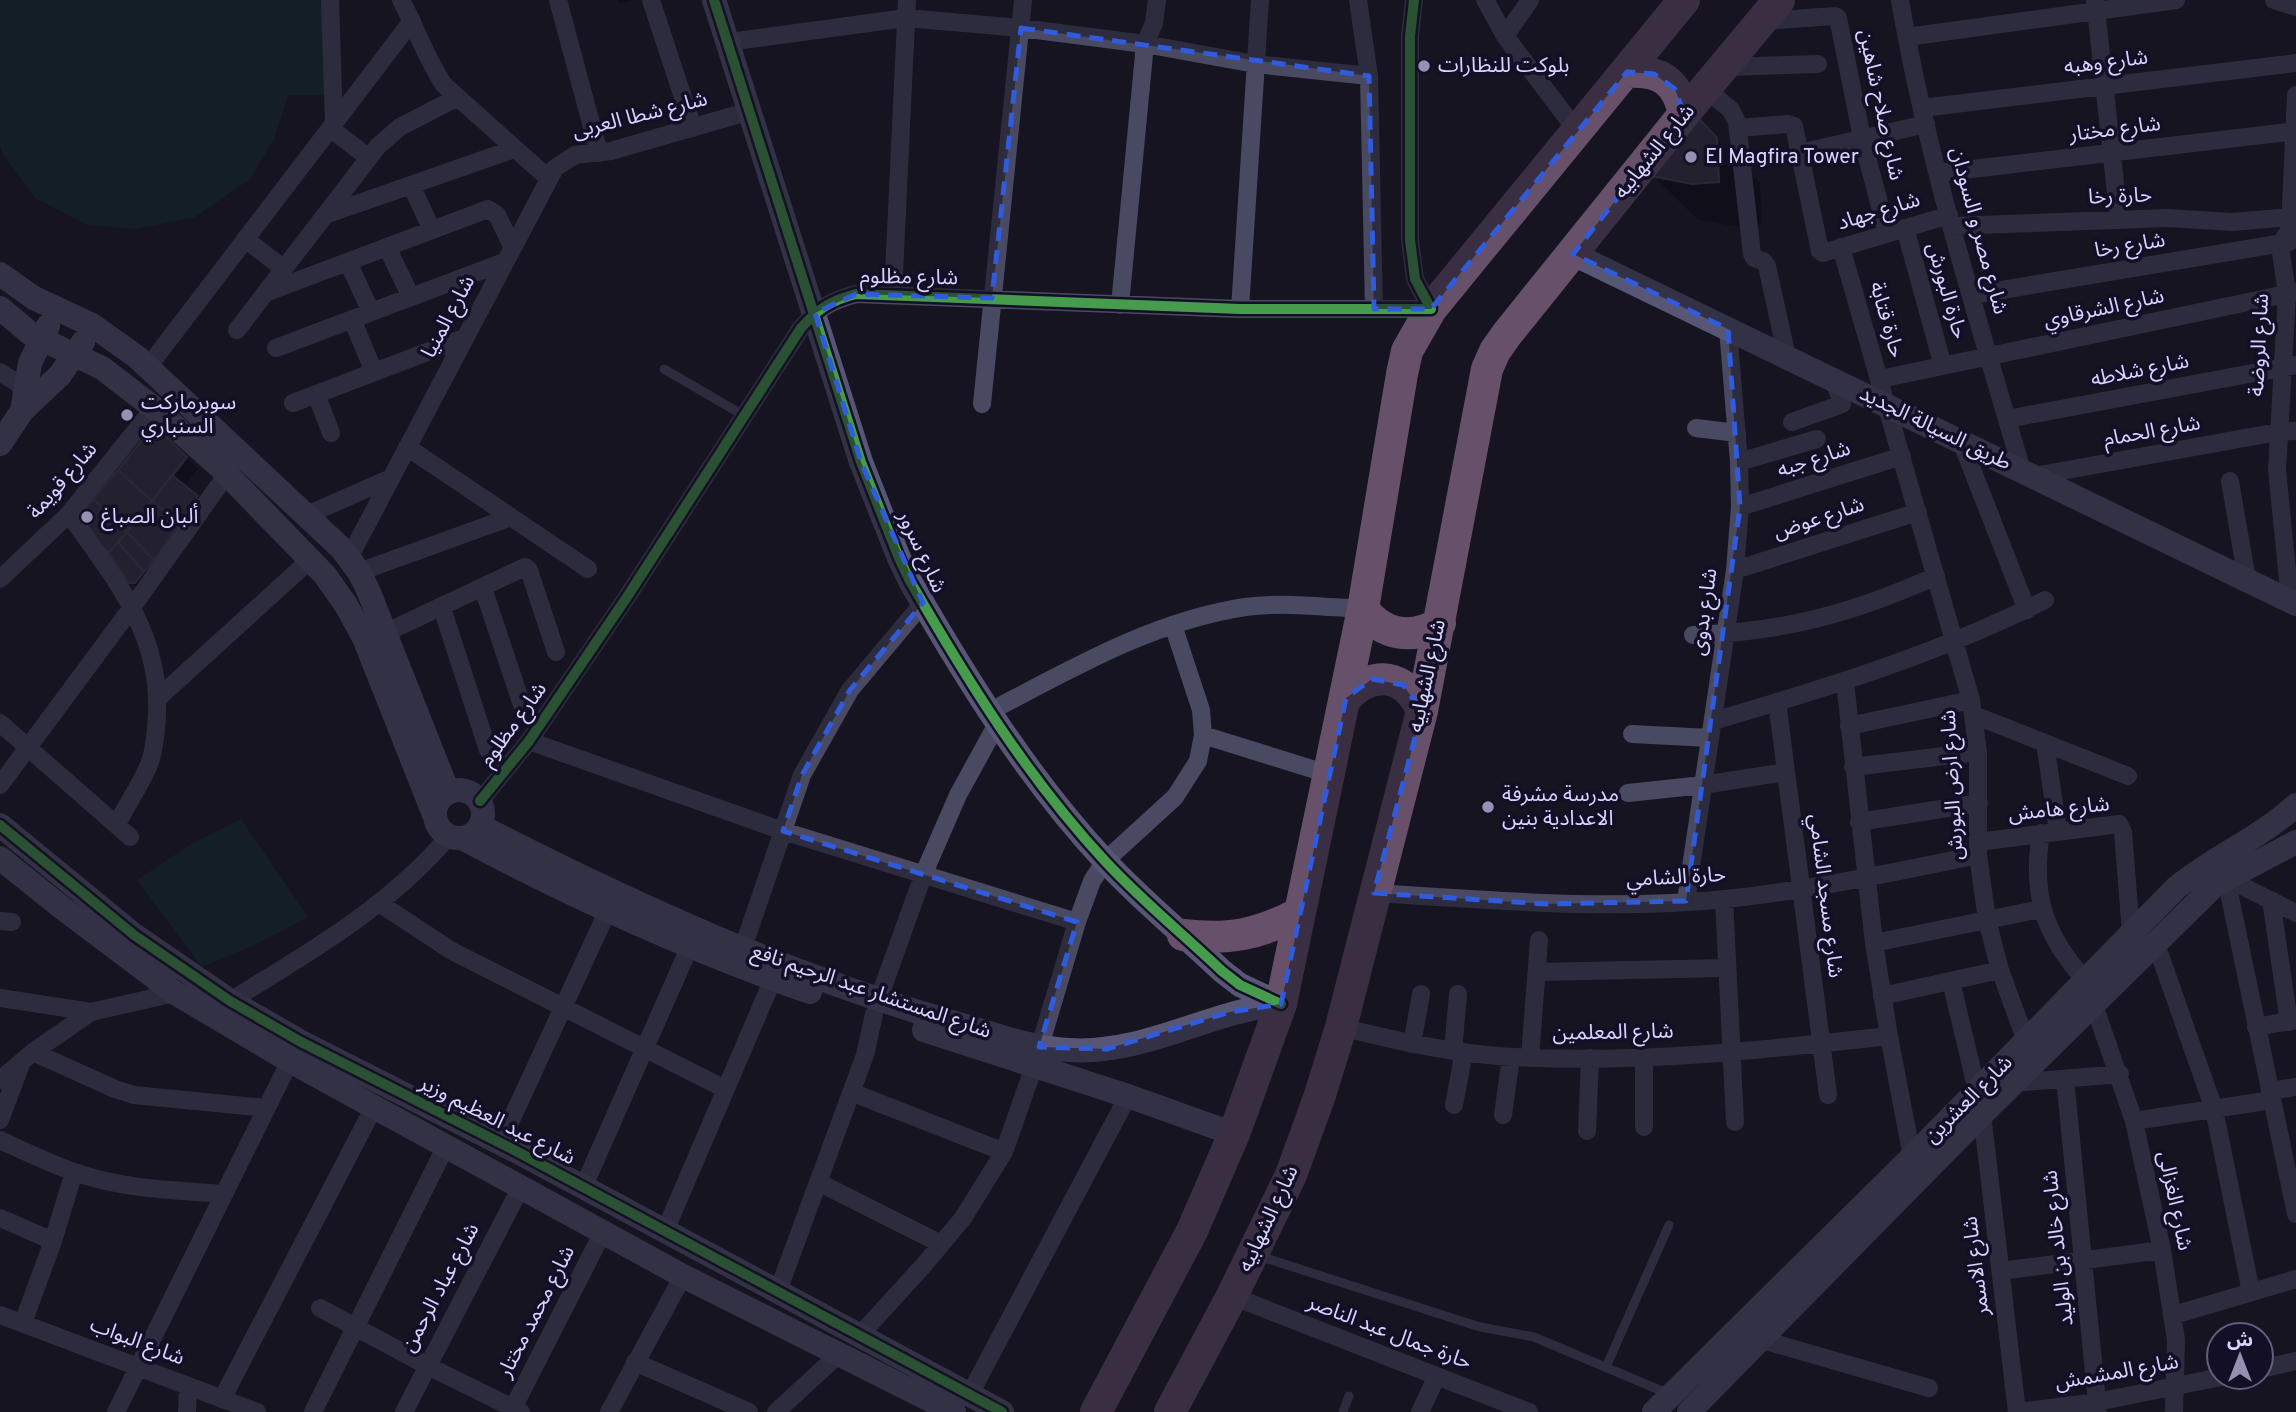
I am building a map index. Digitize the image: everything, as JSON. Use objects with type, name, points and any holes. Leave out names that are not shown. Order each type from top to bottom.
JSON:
[{"type":"highway","points":[[1096,1412],[1192,1231],[1234,1134],[1281,1004],[1346,698],[1407,351],[1430,309],[1684,0]]},
{"type":"highway","name":"شارع الشهابيه","points":[[1170,1412],[1254,1254],[1291,1175],[1320,1094],[1422,711],[1487,369],[1507,334],[1771,10]]},
{"type":"highway","points":[[1627,72],[1654,74],[1666,80],[1682,101],[1684,114]]},
{"type":"highway","points":[[1363,609],[1378,625],[1399,633],[1421,633],[1440,623]]},
{"type":"highway","points":[[1346,698],[1357,686],[1372,679],[1388,679],[1403,685],[1415,696],[1422,711]]},
{"type":"highway","points":[[1183,934],[1207,938],[1243,935],[1278,924],[1299,913]]},
{"type":"street","points":[[330,0],[332,125],[369,158]]},
{"type":"street","points":[[401,0],[432,67],[444,85],[548,178]]},
{"type":"street","points":[[558,0],[599,153]]},
{"type":"street","points":[[651,0],[693,128]]},
{"type":"street","name":"شارع سرور","points":[[714,0],[861,462],[899,558],[923,603],[993,718],[1034,777],[1105,861],[1240,985],[1281,1004]]},
{"type":"street","points":[[893,295],[907,0]]},
{"type":"street","points":[[982,404],[1024,0]]},
{"type":"street","points":[[1120,305],[1145,44],[1154,23],[1157,0]]},
{"type":"street","points":[[1240,309],[1260,0]]},
{"type":"street","points":[[1358,0],[1369,76],[1374,309]]},
{"type":"street","points":[[1415,0],[1410,36],[1410,240],[1415,279],[1430,309]]},
{"type":"street","points":[[1485,0],[1506,36],[1577,131]]},
{"type":"street","points":[[1506,36],[1531,0]]},
{"type":"street","name":"شارع مصر و السودان","points":[[1900,0],[1924,116],[1950,220],[2007,419],[2028,474]]},
{"type":"street","points":[[1907,37],[2096,6],[2176,0]]},
{"type":"street","points":[[2274,0],[2296,7]]},
{"type":"street","points":[[2096,6],[2119,220]]},
{"type":"street","name":"شارع صلاح شاهين","points":[[1771,10],[1838,18],[1862,138],[1896,231]]},
{"type":"street","points":[[729,42],[905,18],[1021,28],[1145,44],[1255,64],[1369,76]]},
{"type":"street","points":[[148,367],[412,20]]},
{"type":"street","name":"شارع وهبه","points":[[1800,153],[1862,138],[1924,116],[2104,86],[2296,63]]},
{"type":"street","points":[[1787,357],[1767,266],[1752,254],[1738,128],[1715,78],[1818,64]]},
{"type":"street","name":"شارع الروضة","points":[[2293,602],[2287,494],[2291,293],[2288,242],[2296,95]]},
{"type":"street","points":[[237,330],[378,146],[400,127],[457,98]]},
{"type":"street","name":"شارع شطا العربى","points":[[548,178],[564,160],[575,155],[599,153],[750,111]]},
{"type":"street","points":[[1738,128],[1792,124],[1800,153]]},
{"type":"street","name":"شارع مختار","points":[[1938,173],[2295,132]]},
{"type":"street","points":[[325,215],[514,149]]},
{"type":"street","name":"شارع جهاد","points":[[1800,153],[1823,253],[1896,231],[1950,220]]},
{"type":"street","name":"شارع المنيا","points":[[354,565],[391,478],[548,178]]},
{"type":"street","points":[[411,185],[432,230]]},
{"type":"street","points":[[265,293],[488,209],[497,215],[508,254],[411,297],[276,348]]},
{"type":"street","name":"حارة رخا","points":[[1950,220],[2182,218],[2232,222],[2290,217]]},
{"type":"street","name":"حارة البورش","points":[[1896,231],[1943,366]]},
{"type":"street","points":[[245,239],[284,269]]},
{"type":"street","name":"شارع رخا","points":[[1972,295],[2288,242]]},
{"type":"street","points":[[387,247],[411,297]]},
{"type":"street","name":"حارة قتابة","points":[[1841,247],[1887,406]]},
{"type":"street","name":"طريق السيالة الجديد","points":[[1573,254],[2293,602]]},
{"type":"street","points":[[348,262],[371,312]]},
{"type":"street","points":[[0,274],[34,298],[61,309],[114,339],[148,367],[327,533],[354,565],[385,633],[448,792]]},
{"type":"street","name":"شارع الشرقاوي","points":[[1880,379],[2291,293]]},
{"type":"street","name":"شارع مظلوم","points":[[480,801],[529,741],[627,597],[801,328],[815,313],[834,300],[856,295],[893,295],[1240,309],[1430,309]]},
{"type":"street","points":[[0,308],[40,338],[102,368],[154,408],[227,474],[310,558],[346,606],[364,638],[457,830]]},
{"type":"street","points":[[0,444],[23,400],[30,363],[40,338],[61,309]]},
{"type":"street","points":[[352,319],[374,372]]},
{"type":"street","points":[[23,400],[60,375],[92,325]]},
{"type":"street","name":"شارع بدوى","points":[[1686,901],[1735,570],[1740,507],[1728,329]]},
{"type":"street","points":[[293,403],[464,338]]},
{"type":"street","name":"شارع شلاطه","points":[[2007,419],[2289,366]]},
{"type":"street","points":[[0,372],[23,400]]},
{"type":"street","points":[[1792,422],[1842,404],[1834,380]]},
{"type":"street","points":[[316,394],[331,433]]},
{"type":"street","name":"شارع ارض البورش","points":[[1887,406],[1956,642],[1972,707],[1978,752],[1978,848],[1987,920],[2000,970],[2026,1041]]},
{"type":"street","name":"شارع قويمة","points":[[0,579],[69,514],[154,408]]},
{"type":"street","points":[[1696,428],[1737,433]]},
{"type":"street","name":"شارع الحمام","points":[[2028,474],[2287,431]]},
{"type":"street","points":[[1739,462],[1817,439]]},
{"type":"street","points":[[1961,441],[2027,610]]},
{"type":"street","points":[[407,447],[588,569]]},
{"type":"street","name":"شارع جبه","points":[[1740,507],[1902,456]]},
{"type":"street","points":[[0,785],[227,474]]},
{"type":"street","points":[[307,515],[391,478]]},
{"type":"street","points":[[2230,481],[2247,580]]},
{"type":"street","name":"شارع عوض","points":[[1735,570],[1918,512]]},
{"type":"street","points":[[69,514],[133,606],[150,648],[157,699],[156,732],[150,762],[117,824]]},
{"type":"street","points":[[327,579],[337,567],[354,565],[511,517]]},
{"type":"street","points":[[157,699],[321,548],[327,533]]},
{"type":"street","points":[[385,633],[527,568],[556,652]]},
{"type":"street","points":[[1693,635],[1776,629],[1838,614],[1890,597],[1937,576]]},
{"type":"street","points":[[482,588],[522,705]]},
{"type":"street","points":[[1632,734],[1711,730],[1777,702],[1956,642],[2046,600]]},
{"type":"street","points":[[743,948],[802,775],[850,690],[923,603]]},
{"type":"street","points":[[778,1291],[866,1055],[876,1006],[924,873],[993,718],[1112,648],[1190,619],[1247,607],[1298,605],[1363,609]]},
{"type":"street","points":[[442,608],[488,750]]},
{"type":"street","points":[[860,1335],[963,1218],[1004,1152],[1092,881],[1105,861],[1175,797],[1198,761],[1203,735],[1201,710],[1173,625]]},
{"type":"street","points":[[1845,681],[1874,943],[1912,1157]]},
{"type":"street","name":"شارع مسجد الشامي","points":[[1777,702],[1828,1094]]},
{"type":"street","points":[[1849,726],[1972,707],[2045,743],[2129,776]]},
{"type":"street","points":[[0,723],[131,837]]},
{"type":"street","points":[[1203,735],[1328,774]]},
{"type":"street","points":[[529,741],[783,831],[1077,922]]},
{"type":"street","points":[[2045,743],[2049,832],[2037,858],[2037,884],[2042,909],[2058,947],[2085,981]]},
{"type":"street","points":[[1853,767],[1978,752]]},
{"type":"street","points":[[1628,793],[1786,772]]},
{"type":"street","points":[[213,999],[302,957],[379,903],[457,830],[484,810],[480,801],[466,790],[448,792],[438,803],[457,830]]},
{"type":"street","points":[[1859,822],[1979,803]]},
{"type":"street","name":"شارع العشرين","points":[[1663,1403],[1912,1157],[1980,1103],[2014,1083],[2059,1024],[2085,981],[2193,874],[2275,823],[2296,805]]},
{"type":"street","name":"شارع هامش","points":[[1978,848],[2049,832],[2119,824],[2123,827],[2131,933]]},
{"type":"street","name":"شارع عبد العظيم وزير","points":[[0,825],[124,927],[170,980]]},
{"type":"street","name":"شارع المستشار عبد الرحيم نافع","points":[[457,830],[608,910],[773,979],[876,1006],[1036,1056],[1128,1096],[1234,1134]]},
{"type":"street","name":"شارع المستشار عبد الرحيم نافع","points":[[457,830],[587,880],[687,926],[876,1006]]},
{"type":"street","name":"شارع العشرين","points":[[1689,1412],[1980,1103],[2026,1041],[2094,1005],[2215,885],[2296,842]]},
{"type":"street","name":"حارة الشامي","points":[[1374,894],[1546,904],[1724,899],[1866,878],[1978,848]]},
{"type":"street","name":"شارع عبد العظيم وزير","points":[[0,858],[61,907],[170,980],[301,1042],[778,1291],[860,1335],[962,1403]]},
{"type":"street","points":[[2226,878],[2296,913]]},
{"type":"street","points":[[2226,878],[2271,1095],[2290,1157],[2296,1214]]},
{"type":"street","points":[[1724,899],[1735,1122]]},
{"type":"street","points":[[2256,1027],[2292,1021],[2271,900]]},
{"type":"street","points":[[379,903],[452,951],[725,1089]]},
{"type":"street","points":[[1874,943],[2042,909]]},
{"type":"street","points":[[557,1174],[544,1186],[521,1187],[508,1148],[564,1008],[608,910]]},
{"type":"street","points":[[1530,1058],[1539,940]]},
{"type":"street","points":[[2156,944],[2214,1109],[2251,1292]]},
{"type":"street","points":[[583,1188],[690,946]]},
{"type":"street","points":[[1537,972],[1727,968]]},
{"type":"street","points":[[1882,996],[2000,970]]},
{"type":"street","points":[[665,1231],[773,979]]},
{"type":"street","points":[[0,1080],[27,1057],[91,1013],[133,1001],[170,980]]},
{"type":"street","name":"شارع الاسمر","points":[[1951,981],[1980,1103],[2018,1412]]},
{"type":"street","points":[[1412,1044],[1421,994]]},
{"type":"street","points":[[1454,1105],[1458,994]]},
{"type":"street","points":[[0,998],[91,1013]]},
{"type":"street","name":"شارع عبد العظيم وزير","points":[[213,999],[290,1061],[683,1276],[839,1354],[962,1403],[1002,1412]]},
{"type":"street","name":"شارع المستشار عبد الرحيم نافع","points":[[1036,1056],[1070,1050],[1107,1049],[1174,1033],[1230,1013],[1281,1004]]},
{"type":"street","name":"شارع الغزالى","points":[[2094,1005],[2134,1121],[2174,1315],[2177,1357],[2174,1412]]},
{"type":"street","name":"شارع المعلمين","points":[[1340,1027],[1412,1044],[1530,1058],[1644,1058],[1889,1036]]},
{"type":"street","points":[[27,1057],[115,1090],[266,1108]]},
{"type":"street","points":[[0,1120],[27,1057]]},
{"type":"street","points":[[1503,1115],[1511,1057]]},
{"type":"street","points":[[1587,1131],[1590,1058]]},
{"type":"street","points":[[1644,1058],[1644,1127]]},
{"type":"street","points":[[116,1412],[290,1061]]},
{"type":"street","points":[[2014,1083],[2120,1074]]},
{"type":"street","name":"شارع خالد بن الوليد","points":[[2065,1079],[2097,1407]]},
{"type":"street","points":[[2134,1121],[2214,1109],[2296,1087]]},
{"type":"street","points":[[851,1092],[1004,1152]]},
{"type":"street","points":[[962,1403],[1128,1096]]},
{"type":"street","points":[[222,1399],[374,1107]]},
{"type":"street","points":[[0,1140],[74,1172],[110,1182],[145,1188],[223,1194]]},
{"type":"street","points":[[313,1412],[446,1146]]},
{"type":"street","points":[[23,1323],[53,1241],[74,1172]]},
{"type":"street","points":[[818,1182],[941,1244]]},
{"type":"street","name":"شارع عباد الرحمن","points":[[404,1412],[426,1365],[521,1187]]},
{"type":"street","points":[[0,1218],[53,1241]]},
{"type":"street","name":"شارع محمد مختار","points":[[515,1411],[603,1232]]},
{"type":"street","points":[[2001,1271],[2161,1250]]},
{"type":"street","points":[[609,1412],[683,1276]]},
{"type":"street","points":[[2174,1315],[2296,1279]]},
{"type":"street","name":"حارة جمال عبد الناصر","points":[[1232,1296],[1437,1376],[1483,1404],[1529,1412]]},
{"type":"street","points":[[320,1308],[515,1411]]},
{"type":"street","name":"شارع البواب","points":[[0,1316],[253,1411]]},
{"type":"street","points":[[1759,1339],[1929,1388]]},
{"type":"street","points":[[776,1412],[839,1354]]},
{"type":"street","points":[[2275,1366],[2296,1361]]},
{"type":"street","points":[[635,1362],[749,1412]]},
{"type":"street","points":[[1420,1412],[1437,1376]]},
{"type":"street","name":"شارع المشمش","points":[[2018,1412],[2097,1407],[2205,1380]]},
{"type":"street","points":[[187,1412],[188,1386]]},
{"type":"lane","points":[[664,369],[743,415]]},
{"type":"lane","points":[[1606,1367],[1669,1225]]},
{"type":"lane","points":[[1254,1254],[1480,1327],[1534,1338],[1606,1367],[1663,1403]]},
{"type":"lane","points":[[1343,1412],[1349,1396]]},
{"type":"highlighted area","points":[[1021,28],[1369,76],[1374,309],[1431,309],[1627,72],[1654,74],[1675,89],[1684,114],[1573,254],[1728,329],[1740,507],[1686,901],[1547,904],[1374,893],[1422,711],[1403,685],[1372,679],[1346,698],[1281,1004],[1230,1012],[1107,1049],[1039,1047],[1077,922],[783,831],[802,775],[850,690],[923,603],[861,462],[815,313],[856,294],[992,298]]},
{"type":"green space","points":[[0,0],[324,0],[328,95],[288,95],[274,139],[250,179],[195,217],[136,229],[87,225],[35,198],[3,154],[0,145]]},
{"type":"green space","points":[[241,819],[308,917],[256,944],[202,967],[137,880],[191,844]]},
{"type":"building","name":"El Magfira Tower","points":[[1694,113],[1717,138],[1719,182],[1692,184],[1651,176]]},
{"type":"building","points":[[154,425],[187,457],[152,501],[118,470]]},
{"type":"building","points":[[118,470],[152,501],[127,532],[93,499]]},
{"type":"building","points":[[172,475],[198,496],[180,523],[152,501]]},
{"type":"building","points":[[93,499],[127,532],[108,553],[79,516]]},
{"type":"building","points":[[152,501],[180,523],[154,560],[127,532]]},
{"type":"building","points":[[127,532],[154,560],[144,572],[118,542]]},
{"type":"building","points":[[118,542],[144,572],[135,583],[129,583],[108,553]]},
{"type":"cycle path","points":[[714,0],[861,462],[910,581],[954,655],[1024,762],[1105,861],[1222,971],[1240,985],[1281,1004]]},
{"type":"cycle path","points":[[480,801],[529,741],[627,597],[801,328],[819,310],[839,299],[856,294],[1240,309],[1431,309],[1415,279],[1410,240],[1410,36],[1414,0]]},
{"type":"cycle path","points":[[0,825],[134,935],[230,1001],[301,1042],[516,1151],[1002,1412]]},
{"type":"place","name":"بلوكت للنظارات","points":[[1424,66]]},
{"type":"place","name":"El Magfira Tower","points":[[1691,157]]},
{"type":"place","name":"سوبرماركت السنباري","points":[[127,415]]},
{"type":"place","name":"ألبان الصباغ","points":[[87,517]]},
{"type":"place","name":"مدرسة مشرفة الاعدادية بنين","points":[[1488,807]]}]
